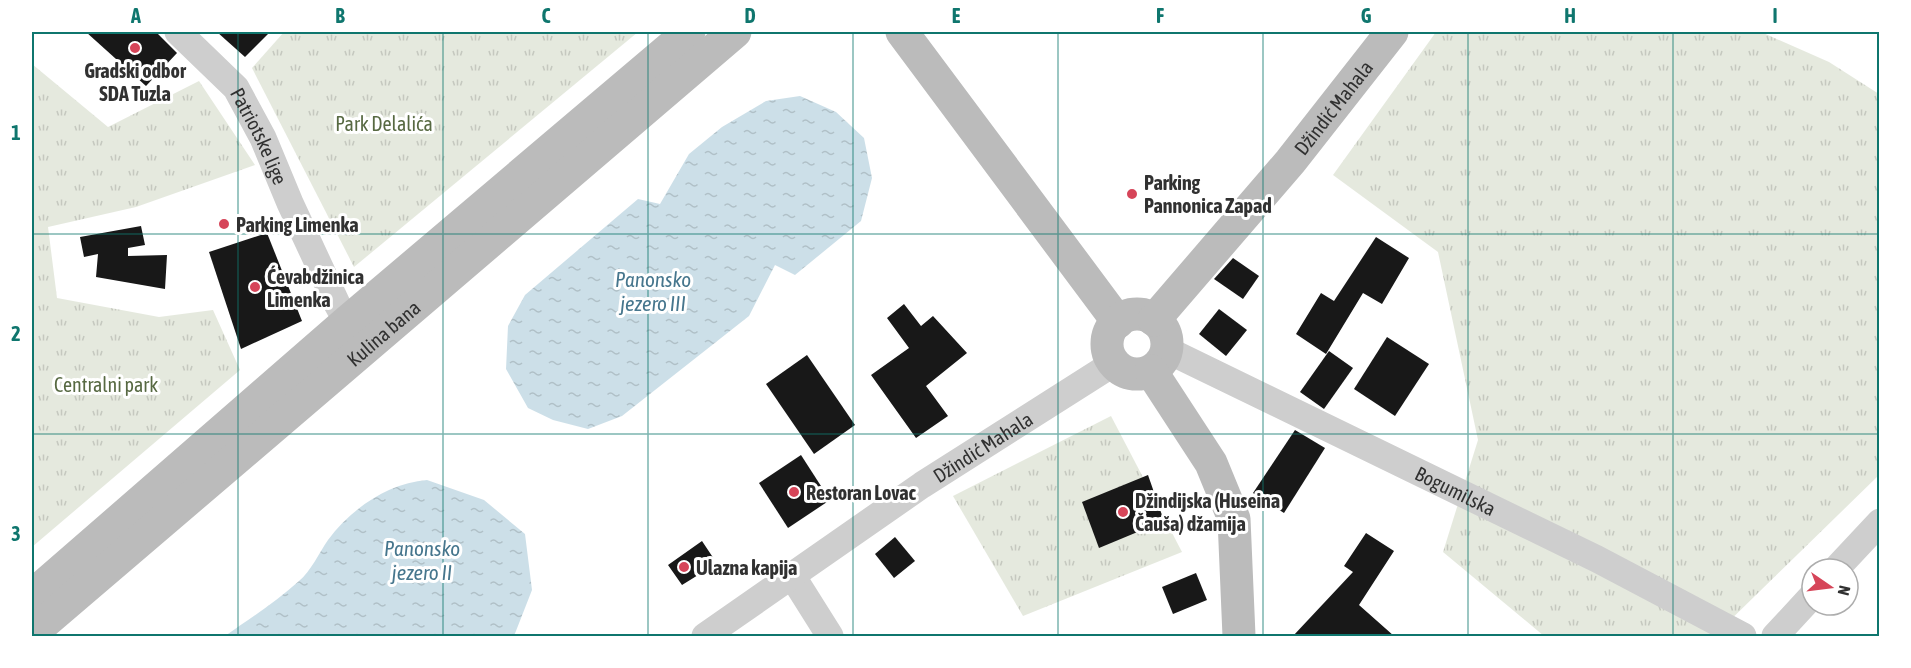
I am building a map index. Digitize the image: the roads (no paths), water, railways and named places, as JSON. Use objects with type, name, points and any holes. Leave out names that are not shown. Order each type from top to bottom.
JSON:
[{"type":"main road","name":"Kulina bana","points":[[32,596],[347,322],[689,32]]},
{"type":"main road","name":"Kulina bana","points":[[32,633],[735,32]]},
{"type":"main road","points":[[902,32],[1118,322]]},
{"type":"main road","name":"Džindić Mahala","points":[[1154,320],[1290,162],[1392,32]]},
{"type":"main road","points":[[1159,360],[1131,374],[1114,363],[1107,345],[1109,334],[1118,322],[1130,315],[1140,315],[1154,320],[1164,331],[1159,360],[1211,463],[1234,519],[1239,636]]},
{"type":"street","name":"Patriotske lige","points":[[178,32],[237,88],[263,138],[313,254],[347,322]]},
{"type":"street","name":"Bogumilska","points":[[1159,360],[1597,559],[1743,636]]},
{"type":"street","name":"Džindić Mahala","points":[[705,636],[922,485],[1114,363]]},
{"type":"street","points":[[1847,557],[1880,522]]},
{"type":"street","points":[[791,574],[830,636]]},
{"type":"street","points":[[1775,636],[1800,609]]},
{"type":"water","name":"Panonsko jezero III","points":[[800,96],[836,112],[864,138],[872,178],[861,221],[795,275],[775,265],[749,316],[622,416],[588,429],[553,420],[528,408],[506,369],[508,326],[525,295],[638,199],[660,204],[689,154],[722,127],[766,101]]},
{"type":"water","name":"Panonsko jezero II","points":[[427,480],[484,500],[525,534],[532,590],[514,636],[225,636],[272,603],[303,577],[328,540],[359,508],[398,486]]},
{"type":"place","name":"Gradski odbor SDA Tuzla","points":[[135,48]]},
{"type":"place","name":"Parking Pannonica Zapad","points":[[1132,194]]},
{"type":"place","name":"Parking Limenka","points":[[224,224]]},
{"type":"place","name":"Ćevabdžinica Limenka","points":[[255,287]]},
{"type":"place","name":"Restoran Lovac","points":[[794,492]]},
{"type":"place","name":"Džindijska (Huseina Čauša) džamija","points":[[1123,512]]},
{"type":"place","name":"Ulazna kapija","points":[[684,567]]},
{"type":"park label","name":"Park Delalića","points":[[384,123]]},
{"type":"park label","name":"Centralni park","points":[[106,384]]}]
